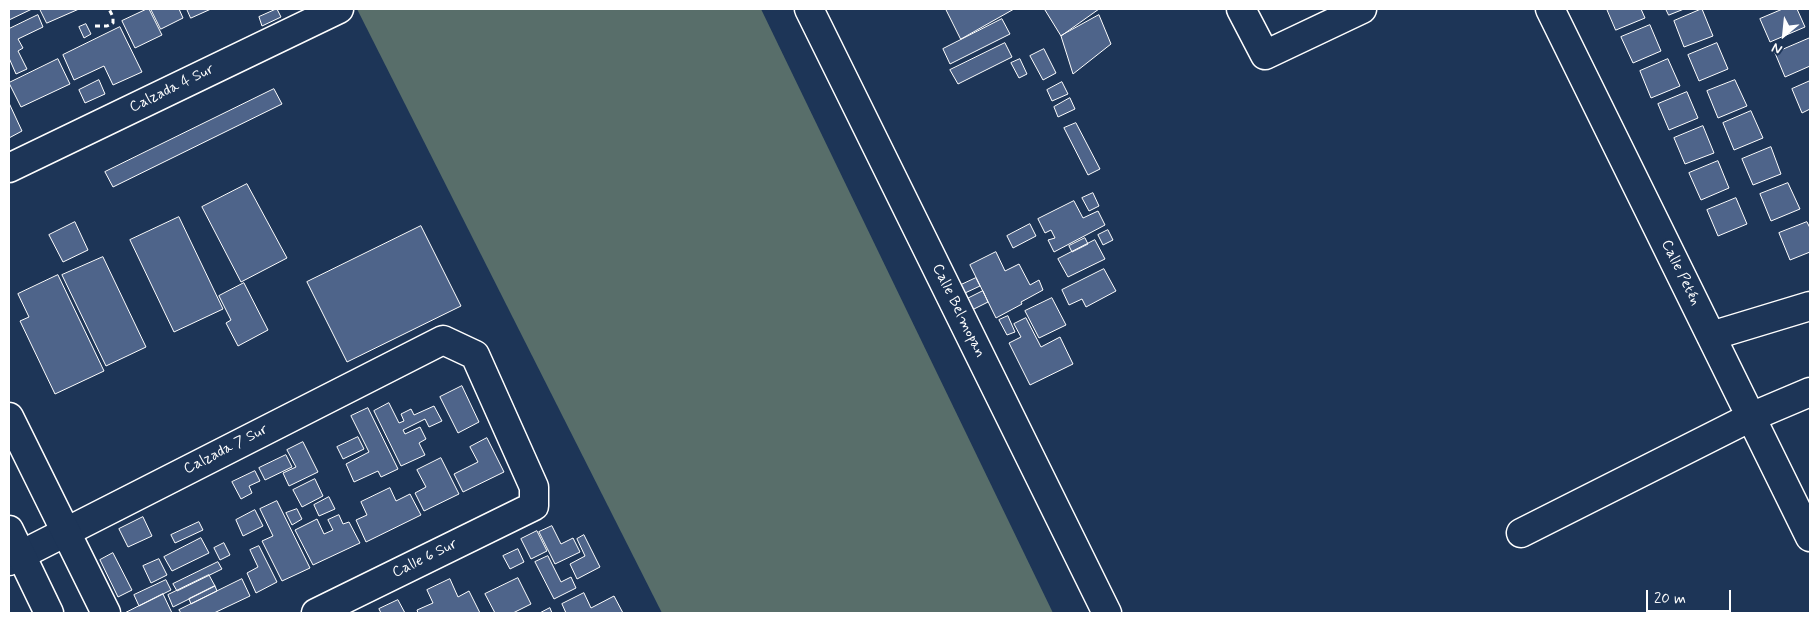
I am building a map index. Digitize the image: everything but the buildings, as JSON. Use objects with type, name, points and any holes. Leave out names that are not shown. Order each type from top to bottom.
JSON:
[{"type":"street","name":"Calzada 4 Sur","points":[[9,168],[336,9]]},
{"type":"street","name":"Calle Belmopan","points":[[809,9],[1107,613]]},
{"type":"street","points":[[1241,9],[1265,55],[1362,9]]},
{"type":"street","name":"Calle Petén","points":[[1550,9],[1810,537]]},
{"type":"street","points":[[1711,336],[1810,306]]},
{"type":"street","name":"Calle 6 Sur","points":[[316,613],[534,506],[534,487],[475,355],[443,340]]},
{"type":"street","name":"Calzada 7 Sur","points":[[15,558],[443,340]]},
{"type":"street","points":[[1521,533],[1751,417],[1810,392]]},
{"type":"street","points":[[9,416],[106,613]]},
{"type":"street","points":[[9,530],[15,558],[49,613]]},
{"type":"path","points":[[95,26],[107,26],[113,23],[114,17],[109,9]]},
{"type":"green space","points":[[357,9],[761,9],[1053,613],[662,613]]}]
